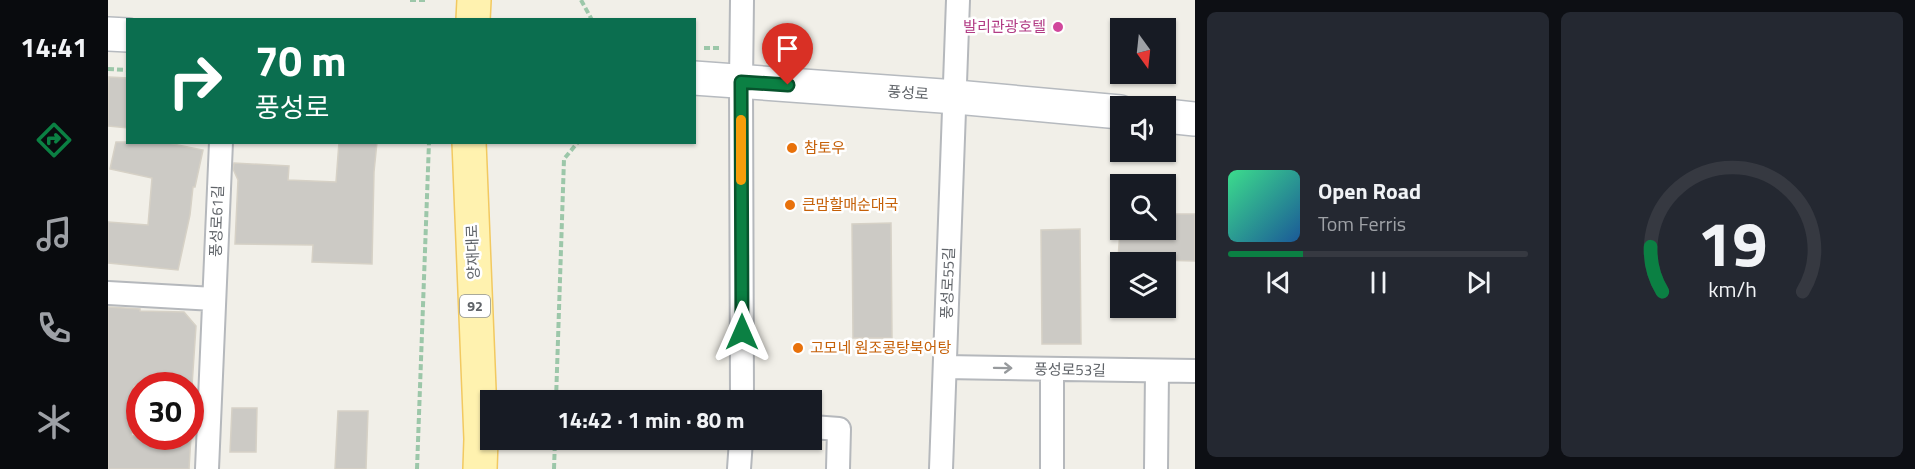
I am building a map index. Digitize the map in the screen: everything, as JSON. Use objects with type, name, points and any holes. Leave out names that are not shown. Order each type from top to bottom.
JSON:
[{"type":"main road","points":[[473,18],[474,0]]},
{"type":"main road","name":"양재대로","points":[[469,144],[480,469]]},
{"type":"street","points":[[742,0],[742,390]]},
{"type":"street","name":"풍성로55길","points":[[941,469],[958,0]]},
{"type":"street","points":[[108,34],[126,35]]},
{"type":"street","name":"풍성로","points":[[696,78],[956,97],[1110,111]]},
{"type":"street","points":[[1176,117],[1195,119]]},
{"type":"street","name":"풍성로61길","points":[[207,469],[221,144]]},
{"type":"street","points":[[108,293],[214,299]]},
{"type":"street","name":"풍성로53길","points":[[945,367],[1195,372]]},
{"type":"street","points":[[1052,369],[1052,469]]},
{"type":"street","points":[[1156,469],[1157,371]]},
{"type":"street","points":[[822,428],[839,429],[838,469]]},
{"type":"street","points":[[739,469],[740,450]]},
{"type":"path","points":[[410,0],[425,0]]},
{"type":"path","points":[[581,0],[591,18]]},
{"type":"path","points":[[108,69],[126,70]]},
{"type":"path","points":[[417,469],[429,144]]},
{"type":"path","points":[[556,390],[564,159],[576,144]]},
{"type":"path","points":[[554,469],[555,450]]},
{"type":"building","points":[[109,77],[126,78],[126,128],[108,126]]},
{"type":"building","points":[[116,142],[173,144],[203,150],[195,187],[193,187],[190,215],[178,270],[108,263],[108,222],[148,225],[152,178],[110,169]]},
{"type":"building","points":[[339,144],[377,144],[372,264],[312,262],[313,245],[235,244],[238,180],[233,169],[234,163],[289,166],[288,180],[336,182]]},
{"type":"building","points":[[1176,214],[1195,214],[1195,261],[1176,261],[1176,252],[1118,252],[1119,240],[1176,240]]},
{"type":"building","points":[[891,223],[892,338],[853,338],[852,224]]},
{"type":"building","points":[[1080,229],[1081,344],[1042,344],[1041,230]]},
{"type":"building","points":[[108,307],[140,309],[140,311],[184,312],[196,326],[193,372],[126,372],[126,450],[190,450],[189,469],[108,469]]},
{"type":"building","points":[[232,408],[257,408],[256,452],[230,452]]},
{"type":"building","points":[[338,411],[368,411],[366,469],[335,469]]},
{"type":"slow traffic","points":[[741,120],[741,180]]},
{"type":"place","name":"발리관광호텔","points":[[1058,27]]},
{"type":"place","name":"참토우","points":[[792,148]]},
{"type":"place","name":"큰맘할매순대국","points":[[790,205]]},
{"type":"place","name":"고모네 원조콩탕북어탕","points":[[798,348]]},
{"type":"route","points":[[742,332],[741,82],[788,85]]}]
